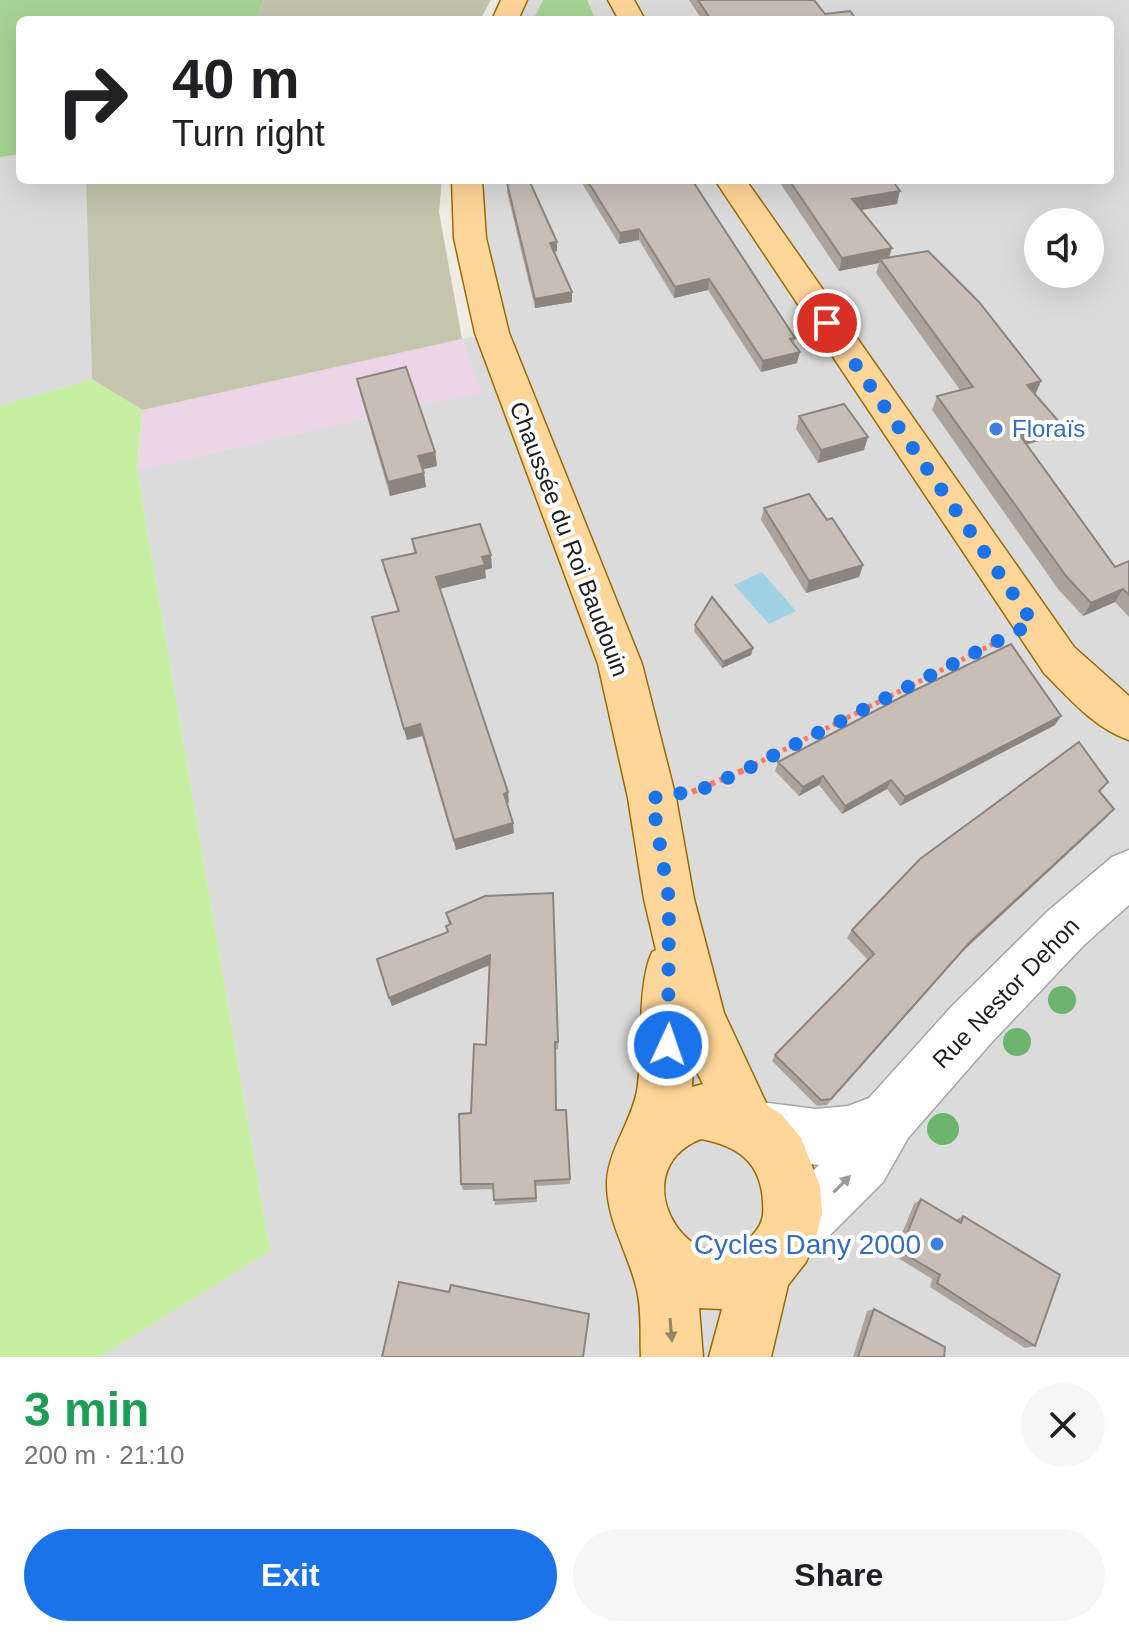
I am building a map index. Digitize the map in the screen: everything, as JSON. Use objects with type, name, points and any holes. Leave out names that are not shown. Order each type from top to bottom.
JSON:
[{"type":"main road","name":"Chaussée du Roi Baudouin","points":[[467,184],[470,238],[492,333],[620,664],[652,798],[669,899],[700,1021],[752,1125]]},
{"type":"main road","points":[[733,184],[1033,623],[1076,678],[1129,721]]},
{"type":"main road","name":"Chaussée du Roi Baudouin","points":[[642,1152],[664,1094],[670,1021],[669,899]]},
{"type":"main road","points":[[672,1357],[668,1293],[655,1248],[638,1217],[635,1201],[637,1167],[642,1152],[660,1128],[687,1113],[716,1111],[752,1125],[778,1152],[790,1179],[793,1209],[774,1252],[740,1357]]},
{"type":"main road","points":[[655,1248],[680,1270],[711,1281],[742,1278],[774,1252]]},
{"type":"street","name":"Rue Nestor Dehon","points":[[774,1252],[863,1162],[888,1118],[972,1024],[1066,928],[1129,873]]},
{"type":"street","name":"Rue Nestor Dehon","points":[[752,1125],[816,1137],[848,1134],[888,1118]]},
{"type":"path","points":[[652,798],[700,790],[739,773],[1033,623]]},
{"type":"shaded area","points":[[264,0],[491,0],[482,16],[257,16]]},
{"type":"shaded area","points":[[514,0],[1129,0],[1129,1357],[100,1357],[270,1251],[137,470],[481,392],[462,339],[492,333],[468,184],[1114,184],[1114,16],[507,16]]},
{"type":"shaded area","points":[[16,155],[16,184],[86,184],[92,379],[0,406],[0,157]]},
{"type":"shaded area","points":[[86,184],[442,184],[439,212],[462,339],[142,410],[92,379]]},
{"type":"shaded area","points":[[462,339],[482,392],[137,470],[142,410]]},
{"type":"green space","points":[[0,0],[264,0],[257,16],[16,16],[16,155],[0,157]]},
{"type":"green space","points":[[543,0],[587,0],[594,16],[535,16]]},
{"type":"green space","points":[[92,379],[142,410],[137,470],[270,1251],[100,1357],[0,1357],[0,406]]},
{"type":"water","points":[[762,572],[796,611],[769,624],[734,585]]},
{"type":"building","points":[[698,0],[814,0],[825,14],[850,11],[854,16],[708,16]]},
{"type":"building","points":[[507,184],[531,184],[557,242],[550,243],[572,292],[535,299]]},
{"type":"building","points":[[589,184],[695,184],[795,338],[790,339],[800,352],[763,361],[709,279],[675,287],[639,229],[620,233]]},
{"type":"building","points":[[792,184],[895,184],[900,191],[852,199],[892,248],[842,258]]},
{"type":"building","points":[[928,251],[979,302],[1041,381],[1027,385],[1060,423],[1019,434],[1115,567],[1129,561],[1129,595],[1123,589],[1091,603],[1066,576],[937,396],[973,387],[880,259]]},
{"type":"building","points":[[406,367],[435,452],[418,456],[424,473],[388,482],[357,379]]},
{"type":"building","points":[[844,404],[868,437],[821,450],[799,416]]},
{"type":"building","points":[[809,494],[827,520],[832,518],[863,565],[809,581],[764,508]]},
{"type":"building","points":[[480,524],[491,555],[482,557],[485,565],[436,577],[508,792],[504,794],[513,823],[454,840],[420,724],[404,729],[372,617],[399,611],[382,560],[416,553],[412,539]]},
{"type":"building","points":[[712,597],[753,648],[723,662],[695,625]]},
{"type":"building","points":[[1011,644],[1061,716],[905,797],[891,780],[845,806],[823,776],[803,787],[778,762],[909,693]]},
{"type":"building","points":[[1079,742],[1108,782],[1099,791],[1114,809],[969,943],[831,1099],[821,1100],[775,1055],[874,954],[852,930],[920,859]]},
{"type":"building","points":[[553,893],[558,1042],[555,1042],[556,1110],[566,1110],[570,1179],[535,1181],[536,1198],[494,1200],[493,1184],[461,1184],[459,1114],[471,1113],[474,1044],[486,1045],[490,955],[389,998],[377,959],[448,932],[446,926],[451,924],[446,913],[485,896]]},
{"type":"building","points":[[921,1199],[961,1223],[963,1216],[1060,1275],[1035,1346],[937,1283],[940,1275],[900,1251]]},
{"type":"building","points":[[399,1282],[449,1292],[451,1285],[589,1314],[583,1357],[382,1357]]},
{"type":"building","points":[[874,1309],[945,1347],[944,1357],[858,1357]]},
{"type":"place","name":"Floraïs","points":[[996,429]]},
{"type":"place","name":"Cycles Dany 2000","points":[[937,1244]]},
{"type":"route","points":[[668,1045],[669,899],[652,798],[700,790],[739,773],[1033,623],[827,323]]}]
